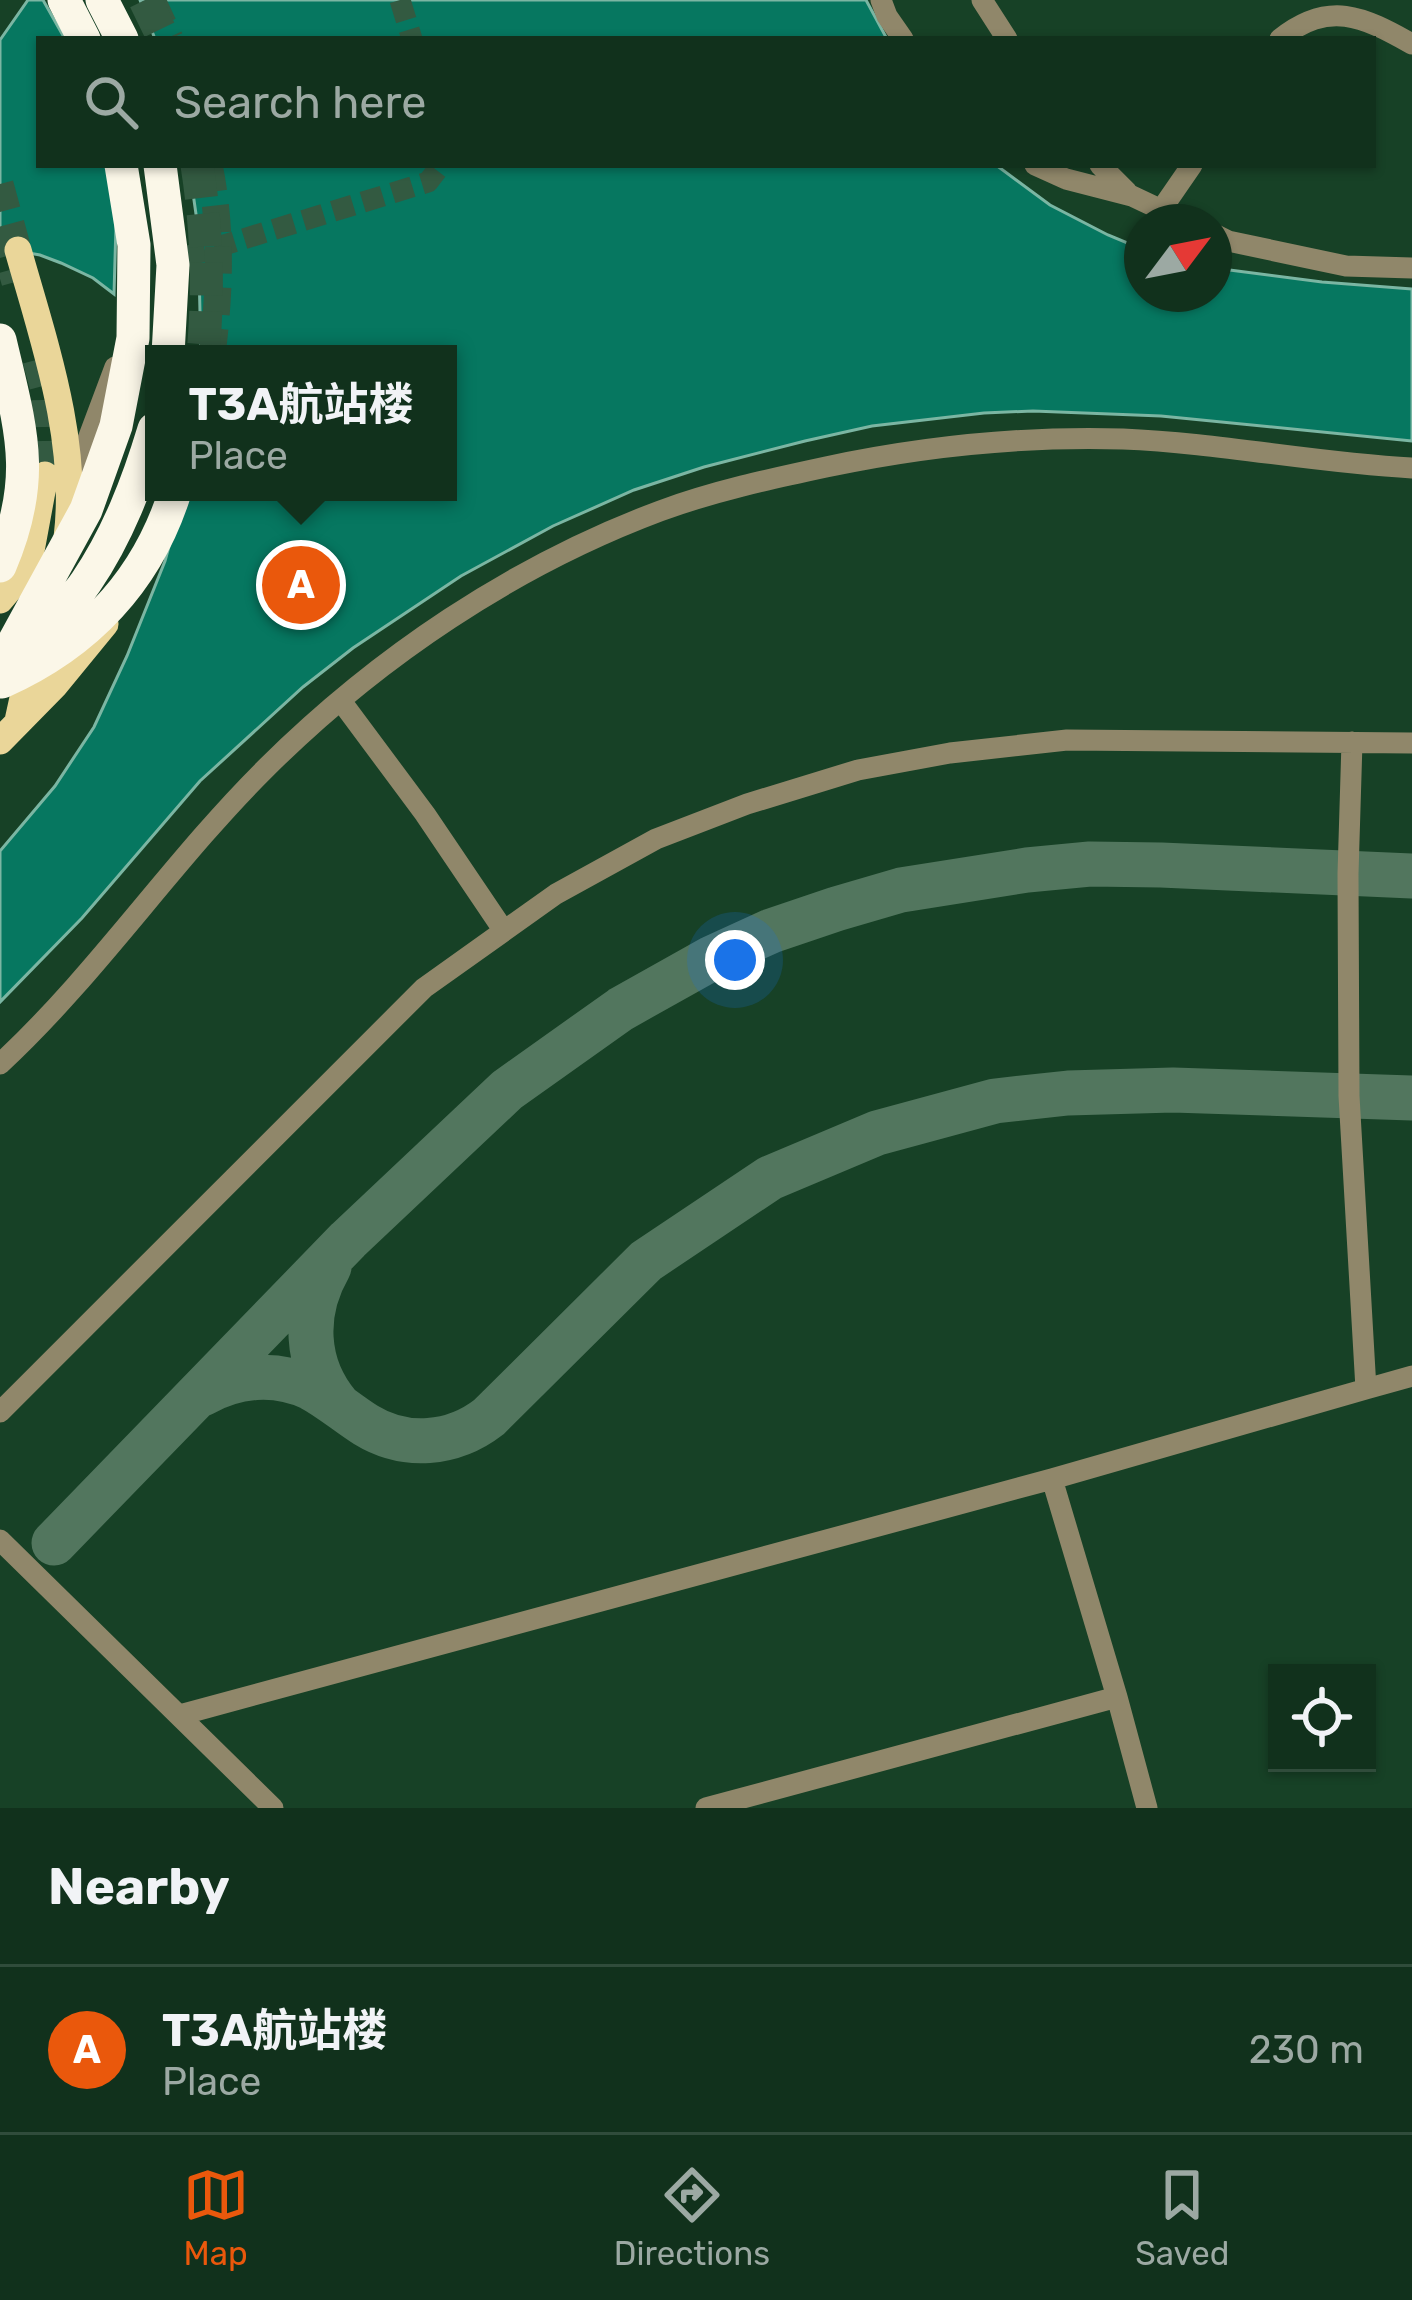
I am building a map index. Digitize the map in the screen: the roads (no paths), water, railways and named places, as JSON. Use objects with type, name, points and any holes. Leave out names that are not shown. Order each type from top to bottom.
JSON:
[{"type":"highway","points":[[64,0],[82,36]]},
{"type":"highway","points":[[102,0],[120,36]]},
{"type":"highway","points":[[0,670],[86,510],[116,426],[133,338],[134,245],[121,168]]},
{"type":"highway","points":[[160,168],[173,265],[169,345]]},
{"type":"highway","points":[[0,340],[19,421],[23,488],[16,525],[0,566]]},
{"type":"highway","points":[[0,670],[85,584],[116,530],[145,456]]},
{"type":"highway","points":[[0,682],[54,656],[103,615],[138,572],[173,501]]},
{"type":"main road","points":[[9,731],[41,649],[63,568],[70,510],[62,427],[48,356],[18,250]]},
{"type":"main road","points":[[0,600],[28,566],[46,475]]},
{"type":"main road","points":[[9,731],[90,644],[147,568],[173,501]]},
{"type":"lane","points":[[881,0],[901,36]]},
{"type":"lane","points":[[982,0],[1005,36]]},
{"type":"lane","points":[[1283,36],[1296,24],[1334,11],[1356,15],[1412,44]]},
{"type":"lane","points":[[1042,168],[1149,204]]},
{"type":"lane","points":[[1103,168],[1132,196]]},
{"type":"lane","points":[[1165,204],[1190,168]]},
{"type":"lane","points":[[1232,242],[1346,266],[1412,268]]},
{"type":"lane","points":[[70,510],[85,447],[147,283],[162,266],[185,257]]},
{"type":"lane","points":[[0,1064],[105,954],[218,819],[267,767],[341,701],[425,635],[480,600],[573,549],[661,511],[782,476],[937,446],[1046,439],[1197,443],[1412,468]]},
{"type":"lane","points":[[341,701],[504,931]]},
{"type":"lane","points":[[0,1412],[424,988],[556,894],[656,839],[747,804],[858,770],[950,753],[1067,740],[1412,743]]},
{"type":"lane","points":[[1352,742],[1349,1096],[1366,1388]]},
{"type":"lane","points":[[180,1715],[1412,1376]]},
{"type":"lane","points":[[1052,1478],[1147,1808]]},
{"type":"lane","points":[[0,1540],[273,1808]]},
{"type":"lane","points":[[706,1808],[1118,1697]]},
{"type":"tunnel","points":[[145,0],[163,36]]},
{"type":"tunnel","points":[[152,0],[169,36]]},
{"type":"tunnel","points":[[400,0],[411,36]]},
{"type":"tunnel","points":[[197,168],[206,259],[204,345]]},
{"type":"tunnel","points":[[209,168],[218,260],[213,345]]},
{"type":"tunnel","points":[[185,257],[428,182],[439,168]]},
{"type":"tunnel","points":[[0,184],[17,246]]},
{"type":"tunnel","points":[[0,230],[15,282]]},
{"type":"tunnel","points":[[36,360],[43,386],[45,475]]},
{"type":"place","name":"T3A航站楼","points":[[301,585]]}]
